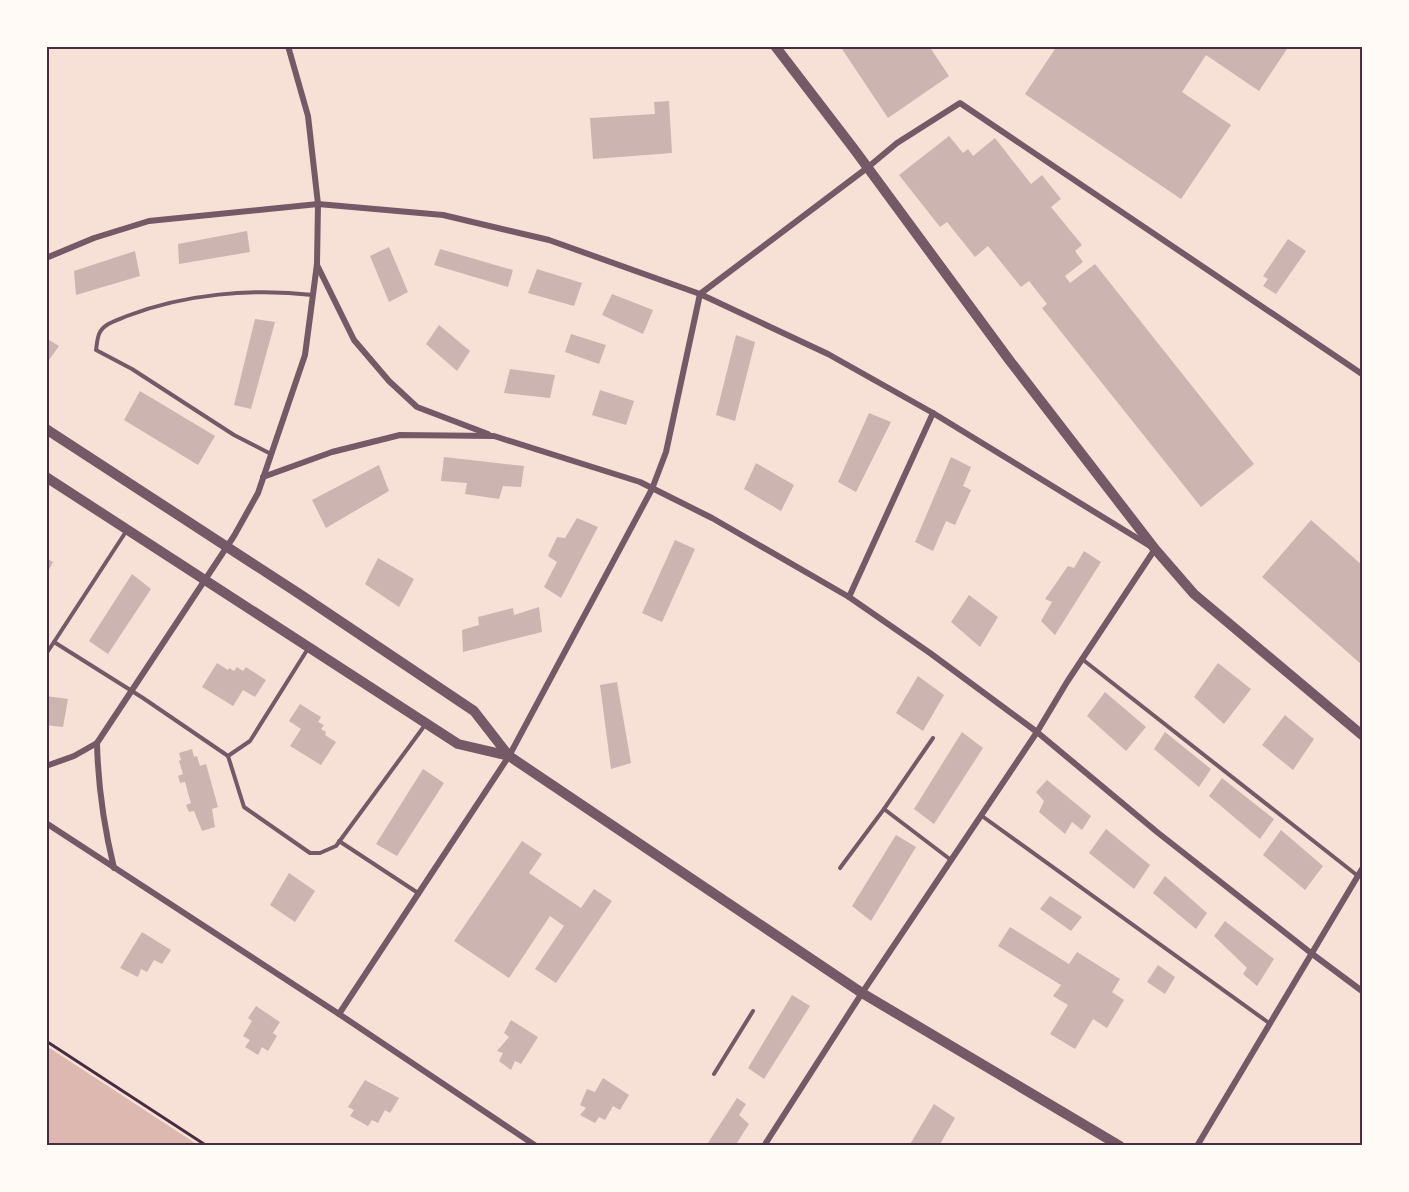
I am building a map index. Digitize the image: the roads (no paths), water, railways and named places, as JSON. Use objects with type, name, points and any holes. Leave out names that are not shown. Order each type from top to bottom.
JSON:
[{"type":"street","points":[[46,766],[74,756],[97,743],[227,547],[258,493],[305,355],[317,264],[318,204],[308,116],[288,46]]},
{"type":"street","points":[[775,46],[1010,361],[1155,549],[1194,594],[1362,735]]},
{"type":"street","points":[[339,1014],[509,756],[652,489],[666,452],[700,294],[867,168],[897,142],[960,103],[1362,374]]},
{"type":"street","points":[[46,258],[94,238],[149,221],[318,204],[443,215],[539,237],[700,294],[828,354],[933,413],[1155,549]]},
{"type":"street","points":[[317,264],[354,340],[389,381],[417,407],[494,436],[640,482],[712,518],[849,597],[1037,732],[1158,832],[1362,991]]},
{"type":"street","points":[[849,597],[933,413]]},
{"type":"street","points":[[46,429],[474,711],[509,756],[862,993],[1120,1146]]},
{"type":"street","points":[[263,477],[332,452],[400,435],[494,436]]},
{"type":"street","points":[[46,477],[459,744],[509,756]]},
{"type":"street","points":[[764,1146],[862,993],[1037,732],[1155,549]]},
{"type":"street","points":[[97,743],[98,782],[106,836],[114,868]]},
{"type":"street","points":[[46,823],[536,1146]]},
{"type":"street","points":[[1197,1146],[1362,869]]},
{"type":"lane","points":[[271,454],[234,435],[132,369],[96,350],[100,332],[109,324],[152,307],[224,294],[313,296]]},
{"type":"lane","points":[[46,654],[128,530]]},
{"type":"lane","points":[[54,642],[131,690],[228,756],[244,807],[310,853],[329,850],[339,841],[426,723]]},
{"type":"lane","points":[[228,756],[250,741],[309,647]]},
{"type":"lane","points":[[1082,659],[1358,876]]},
{"type":"lane","points":[[840,868],[933,738]]},
{"type":"lane","points":[[884,809],[951,860]]},
{"type":"lane","points":[[981,815],[1269,1023]]},
{"type":"lane","points":[[339,841],[418,893]]},
{"type":"lane","points":[[714,1074],[753,1011]]}]
